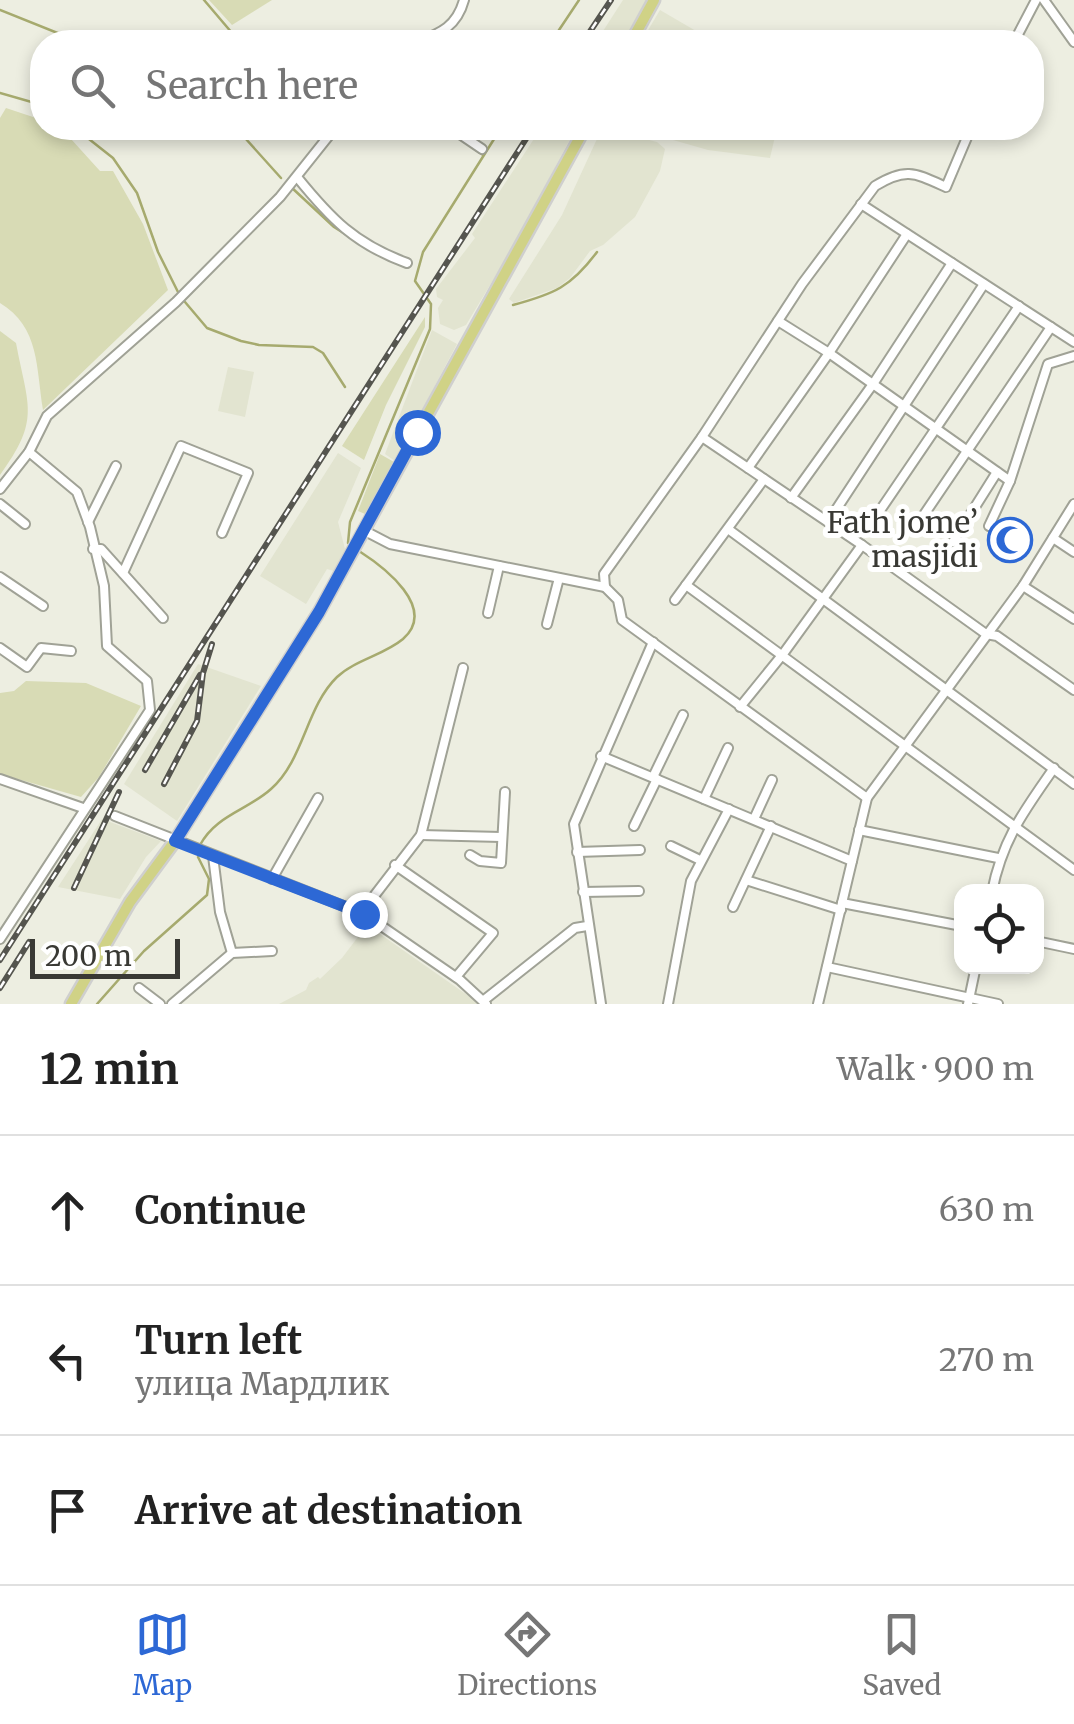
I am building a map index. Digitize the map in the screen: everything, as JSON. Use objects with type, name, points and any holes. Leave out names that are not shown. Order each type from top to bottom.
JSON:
[{"type":"main road","points":[[637,30],[654,0]]},
{"type":"main road","points":[[71,1004],[130,902],[175,841],[352,555],[578,140]]},
{"type":"street","points":[[447,30],[458,17],[464,0]]},
{"type":"street","points":[[1020,30],[1036,0]]},
{"type":"street","points":[[1044,0],[1074,42]]},
{"type":"street","points":[[0,489],[28,452],[46,416],[176,302],[297,177],[326,140]]},
{"type":"street","points":[[469,140],[482,149]]},
{"type":"street","points":[[605,587],[604,574],[875,186],[906,172],[946,187],[966,140]]},
{"type":"street","points":[[297,177],[324,211],[354,238],[406,263]]},
{"type":"street","points":[[861,204],[1074,342]]},
{"type":"street","points":[[748,468],[830,353],[907,234]]},
{"type":"street","points":[[791,498],[874,384],[952,263]]},
{"type":"street","points":[[828,522],[984,284]]},
{"type":"street","points":[[848,535],[862,516],[879,512],[1018,306]]},
{"type":"street","points":[[778,322],[830,353],[1010,481]]},
{"type":"street","points":[[917,526],[1051,327]]},
{"type":"street","points":[[990,526],[1010,481],[1048,364],[1074,356]]},
{"type":"street","points":[[702,437],[986,634],[998,636],[1074,690]]},
{"type":"street","points":[[124,573],[181,446],[248,474],[222,533]]},
{"type":"street","points":[[0,939],[150,710],[147,682],[107,646],[104,586],[77,492],[28,452]]},
{"type":"street","points":[[88,522],[116,466]]},
{"type":"street","points":[[953,542],[998,472]]},
{"type":"street","points":[[674,600],[764,479]]},
{"type":"street","points":[[0,504],[25,524]]},
{"type":"street","points":[[818,1004],[866,798],[1023,586],[1074,504]]},
{"type":"street","points":[[728,529],[1074,784]]},
{"type":"street","points":[[363,536],[605,587],[618,600],[622,620],[866,798]]},
{"type":"street","points":[[1053,538],[1074,552]]},
{"type":"street","points":[[740,707],[862,545]]},
{"type":"street","points":[[93,550],[102,549],[163,618]]},
{"type":"street","points":[[488,613],[500,566]]},
{"type":"street","points":[[0,577],[43,606]]},
{"type":"street","points":[[547,624],[558,578]]},
{"type":"street","points":[[686,584],[1074,870]]},
{"type":"street","points":[[1023,586],[1074,619]]},
{"type":"street","points":[[601,1004],[574,824],[653,642]]},
{"type":"street","points":[[0,648],[26,668],[40,648],[71,651]]},
{"type":"street","points":[[361,913],[421,835],[463,668]]},
{"type":"street","points":[[634,826],[683,714]]},
{"type":"street","points":[[704,799],[728,748]]},
{"type":"street","points":[[601,756],[852,860]]},
{"type":"street","points":[[993,884],[998,858],[1014,826],[1054,768]]},
{"type":"street","points":[[0,779],[83,808]]},
{"type":"street","points":[[754,819],[772,780]]},
{"type":"street","points":[[470,855],[480,862],[501,862],[505,792]]},
{"type":"street","points":[[272,879],[318,798]]},
{"type":"street","points":[[668,1004],[691,881],[729,809]]},
{"type":"street","points":[[115,816],[361,913],[456,977],[485,1002],[576,928],[588,926]]},
{"type":"street","points":[[733,907],[770,826]]},
{"type":"street","points":[[859,830],[998,858]]},
{"type":"street","points":[[421,835],[501,837]]},
{"type":"street","points":[[671,846],[700,860]]},
{"type":"street","points":[[577,852],[640,850]]},
{"type":"street","points":[[213,856],[220,912],[232,953]]},
{"type":"street","points":[[395,865],[493,933],[456,977]]},
{"type":"street","points":[[746,880],[842,906],[954,925]]},
{"type":"street","points":[[583,892],[639,891]]},
{"type":"street","points":[[1044,943],[1074,949]]},
{"type":"street","points":[[172,1004],[232,953],[272,951]]},
{"type":"street","points":[[827,967],[968,1001],[998,1004]]},
{"type":"street","points":[[968,1001],[974,974]]},
{"type":"street","points":[[139,988],[160,1004]]},
{"type":"shaded area","points":[[623,0],[646,0],[630,30],[604,30]]},
{"type":"shaded area","points":[[660,10],[694,30],[648,30]]},
{"type":"shaded area","points":[[533,140],[570,140],[466,325],[454,330],[440,324],[438,308],[443,300],[437,297],[436,289],[475,238],[472,234]]},
{"type":"shaded area","points":[[596,140],[649,140],[665,149],[660,171],[635,217],[603,245],[590,251],[570,278],[557,288],[514,303],[509,299],[562,215]]},
{"type":"shaded area","points":[[673,140],[774,140],[770,158],[708,150]]},
{"type":"shaded area","points":[[432,330],[457,344],[395,461],[385,454]]},
{"type":"shaded area","points":[[228,367],[254,372],[245,417],[218,411]]},
{"type":"shaded area","points":[[338,453],[361,468],[338,522],[345,549],[334,571],[327,569],[306,604],[260,576]]},
{"type":"shaded area","points":[[198,664],[261,686],[177,821],[124,784]]},
{"type":"shaded area","points":[[102,819],[161,841],[146,857],[120,899],[58,887]]},
{"type":"shaded area","points":[[367,925],[480,1004],[279,1004],[320,979]]},
{"type":"green space","points":[[209,0],[272,0],[232,25]]},
{"type":"green space","points":[[6,108],[30,116],[30,140],[72,140],[100,171],[113,171],[143,224],[168,290],[43,410],[29,336],[23,324],[0,303],[0,118]]},
{"type":"green space","points":[[425,317],[425,327],[364,460],[342,446]]},
{"type":"green space","points":[[0,331],[16,343],[28,412],[21,440],[0,475]]},
{"type":"green space","points":[[380,454],[394,462],[365,514],[358,511]]},
{"type":"green space","points":[[26,681],[86,683],[141,706],[99,777],[81,797],[0,774],[0,693],[14,691]]},
{"type":"waterway","points":[[204,0],[230,30]]},
{"type":"waterway","points":[[559,30],[579,0]]},
{"type":"waterway","points":[[0,10],[50,30]]},
{"type":"waterway","points":[[0,93],[30,102]]},
{"type":"waterway","points":[[90,140],[113,158],[137,193],[158,252],[178,292]]},
{"type":"waterway","points":[[247,140],[281,178]]},
{"type":"waterway","points":[[353,546],[348,543],[350,522],[430,329],[431,304],[415,281],[423,252],[493,140]]},
{"type":"waterway","points":[[465,142],[483,155]]},
{"type":"waterway","points":[[291,187],[334,227],[353,239]]},
{"type":"waterway","points":[[372,251],[392,261]]},
{"type":"waterway","points":[[513,305],[561,287],[579,274],[597,252]]},
{"type":"waterway","points":[[185,302],[207,328],[241,341],[313,347],[323,353],[345,387]]},
{"type":"waterway","points":[[200,845],[223,820],[262,796],[282,777],[318,703],[337,677],[395,645],[412,627],[414,614],[403,589],[359,551]]},
{"type":"waterway","points":[[97,1004],[144,951],[207,895],[209,879],[198,857]]},
{"type":"railway","points":[[591,30],[611,0]]},
{"type":"railway","points":[[0,960],[525,140]]},
{"type":"railway","points":[[164,784],[197,721],[203,673],[212,644]]},
{"type":"railway","points":[[145,770],[200,675]]},
{"type":"railway","points":[[74,888],[119,792]]},
{"type":"railway","points":[[0,988],[29,942]]},
{"type":"place","name":"Fath jome’ masjidi","points":[[1010,540]]},
{"type":"route","points":[[364,914],[175,841],[319,612],[417,432]]}]
